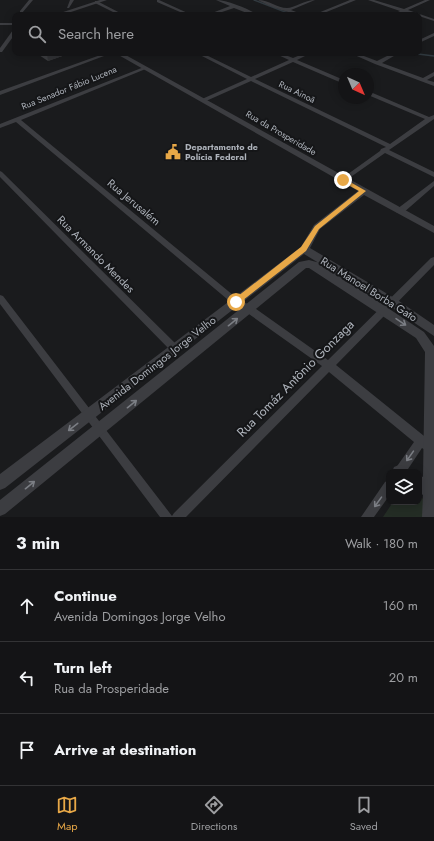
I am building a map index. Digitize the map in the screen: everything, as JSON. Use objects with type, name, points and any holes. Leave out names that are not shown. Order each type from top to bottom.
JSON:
[{"type":"street","points":[[21,12],[31,0]]},
{"type":"street","points":[[68,7],[72,0]]},
{"type":"street","points":[[66,12],[105,0]]},
{"type":"street","points":[[218,0],[249,12]]},
{"type":"street","points":[[260,0],[292,12]]},
{"type":"street","points":[[266,2],[272,0]]},
{"type":"street","points":[[286,10],[313,0]]},
{"type":"street","points":[[323,12],[354,0]]},
{"type":"street","points":[[370,0],[408,12]]},
{"type":"street","points":[[404,11],[428,0]]},
{"type":"street","points":[[158,1],[183,12]]},
{"type":"street","points":[[96,2],[116,12]]},
{"type":"street","points":[[218,12],[235,6]]},
{"type":"street","points":[[422,16],[434,20]]},
{"type":"street","points":[[0,24],[12,24]]},
{"type":"street","points":[[422,40],[434,34]]},
{"type":"street","points":[[1,49],[12,35]]},
{"type":"street","points":[[0,93],[102,56]]},
{"type":"street","name":"Rua da Prosperidade","points":[[124,56],[434,230]]},
{"type":"street","name":"Rua Ainoã","points":[[204,56],[386,148],[434,176]]},
{"type":"street","points":[[283,56],[338,79]]},
{"type":"street","points":[[204,100],[302,56]]},
{"type":"street","points":[[360,56],[434,84]]},
{"type":"street","points":[[377,63],[391,56]]},
{"type":"street","name":"Rua Senador Fábio Lucena","points":[[0,126],[146,68]]},
{"type":"street","points":[[423,80],[434,74]]},
{"type":"street","points":[[374,95],[432,118]]},
{"type":"street","points":[[343,180],[386,148],[432,118]]},
{"type":"street","name":"Rua Jerusalém","points":[[17,119],[236,302],[249,309],[328,365],[429,447]]},
{"type":"street","name":"Rua Armando Mendes","points":[[0,173],[176,350]]},
{"type":"street","points":[[400,211],[434,183]]},
{"type":"street","name":"Avenida Domingos Jorge Velho","points":[[0,483],[176,350],[304,249],[317,227],[363,191]]},
{"type":"street","name":"Rua Manoel Borba Gato","points":[[304,249],[388,306],[420,335],[431,351],[429,447],[432,493],[430,517]]},
{"type":"street","name":"Rua Tomáz Antônio Gonzaga","points":[[178,517],[434,260]]},
{"type":"street","name":"Avenida Domingos Jorge Velho","points":[[0,510],[302,265],[309,264]]},
{"type":"street","name":"Rua Manoel Borba Gato","points":[[309,264],[316,266],[434,331]]},
{"type":"street","points":[[0,298],[90,414],[167,517]]},
{"type":"street","points":[[403,469],[429,447]]},
{"type":"street","points":[[422,485],[432,493]]},
{"type":"street","points":[[367,517],[386,490]]},
{"type":"shaded area","points":[[422,498],[430,504],[430,517],[383,517],[391,505],[422,505]]},
{"type":"waterway","points":[[254,0],[285,12]]},
{"type":"waterway","points":[[422,54],[434,56]]},
{"type":"place","name":"Departamento de Polícia Federal","points":[[173,152]]},
{"type":"route","points":[[236,302],[304,249],[317,227],[363,191],[343,180]]}]
